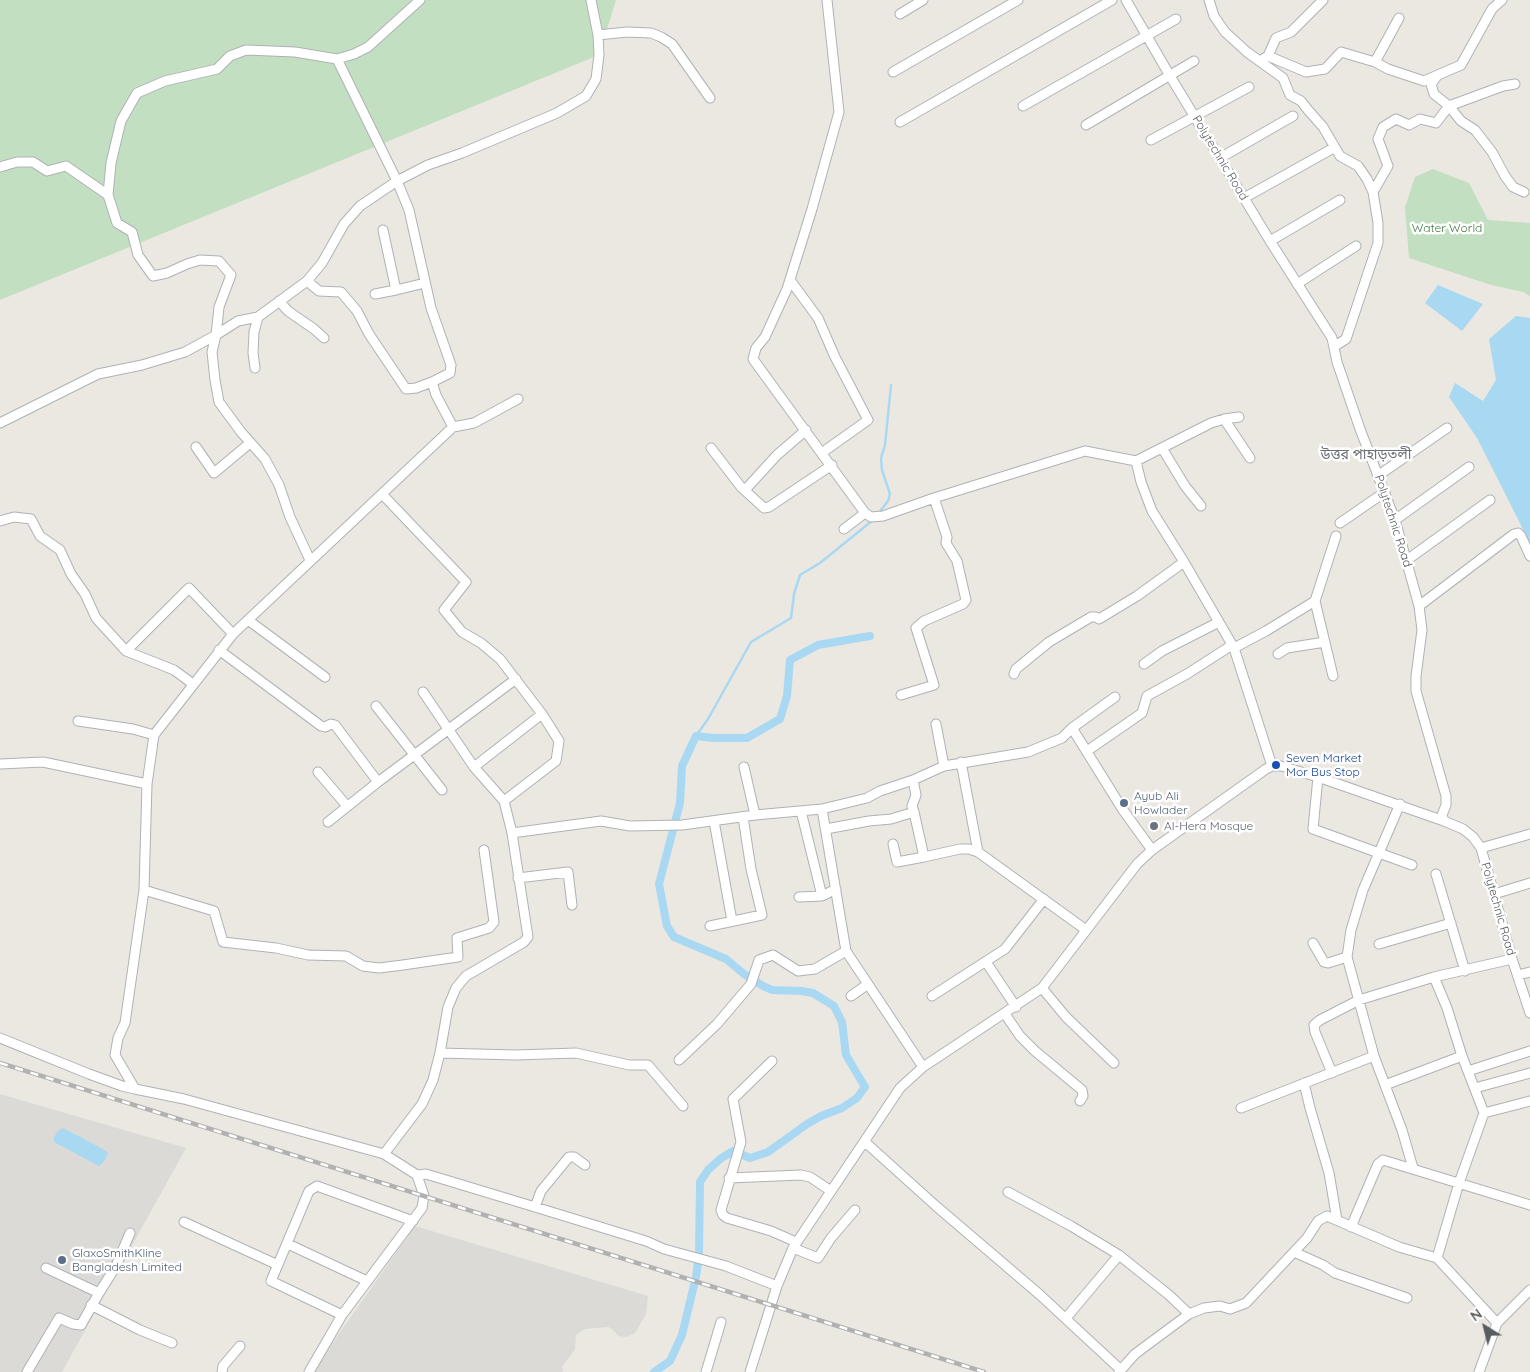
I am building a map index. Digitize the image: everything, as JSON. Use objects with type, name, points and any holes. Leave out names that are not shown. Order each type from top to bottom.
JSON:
[{"type":"street","points":[[310,560],[290,517],[279,485],[265,459],[250,443],[219,402],[212,352],[220,307],[231,275],[219,262],[200,260],[167,273],[153,276],[138,255],[132,232],[118,224],[108,194],[111,163],[121,121],[137,93],[165,81],[217,70],[230,56],[246,50],[295,52],[337,59],[354,54],[368,47],[420,0]]},
{"type":"street","points":[[0,423],[98,374],[185,352],[238,321],[258,317],[307,281],[322,263],[344,224],[360,206],[397,181],[421,168],[462,154],[556,113],[586,96],[596,79],[599,55],[598,35],[591,0]]},
{"type":"street","points":[[827,0],[838,112],[812,209],[790,280],[765,337],[756,348],[753,359],[868,515]]},
{"type":"street","points":[[900,14],[923,0]]},
{"type":"street","points":[[893,72],[1018,0]]},
{"type":"street","points":[[900,122],[1112,0]]},
{"type":"street","name":"Polytechnic Road","points":[[1126,0],[1270,241],[1332,338],[1337,362],[1360,429],[1396,520],[1419,606],[1422,630],[1416,691],[1446,796],[1446,805],[1442,815],[1444,821],[1463,829],[1473,837],[1481,848],[1512,959],[1530,1013]]},
{"type":"street","points":[[1209,0],[1214,16],[1225,32],[1258,61],[1282,78],[1290,95],[1301,100],[1323,126],[1340,156],[1358,166],[1373,192],[1378,223],[1378,243],[1346,339],[1335,346]]},
{"type":"street","points":[[1258,61],[1268,56],[1276,38],[1292,32],[1323,0]]},
{"type":"street","points":[[1268,56],[1306,72],[1326,69],[1341,52],[1375,62],[1388,69],[1424,81],[1461,65],[1492,9],[1502,0]]},
{"type":"street","points":[[1375,62],[1398,18]]},
{"type":"street","points":[[1023,106],[1176,19]]},
{"type":"street","points":[[598,35],[627,32],[651,33],[661,37],[672,44],[710,98]]},
{"type":"street","points":[[307,281],[319,291],[341,292],[357,312],[369,334],[406,389],[416,388],[450,373],[451,365],[438,331],[409,210],[397,181],[337,59]]},
{"type":"street","points":[[1086,125],[1194,61]]},
{"type":"street","points":[[1439,73],[1431,84],[1434,94],[1449,106],[1461,120],[1475,130],[1492,152],[1513,187],[1524,192]]},
{"type":"street","points":[[1373,192],[1388,166],[1378,139],[1383,127],[1396,119],[1410,125],[1420,119],[1436,123],[1449,106],[1503,86],[1515,84]]},
{"type":"street","points":[[1151,140],[1248,87]]},
{"type":"street","points":[[1220,158],[1292,116]]},
{"type":"street","points":[[1244,198],[1330,150]]},
{"type":"street","points":[[0,168],[17,162],[33,162],[46,171],[66,166],[108,194]]},
{"type":"street","points":[[1270,241],[1340,200]]},
{"type":"street","points":[[383,230],[396,290]]},
{"type":"street","points":[[1297,284],[1356,246]]},
{"type":"street","points":[[790,280],[818,318],[835,357],[868,420],[822,452]]},
{"type":"street","points":[[375,294],[425,283]]},
{"type":"street","points":[[279,301],[288,312],[324,338]]},
{"type":"street","points":[[255,368],[254,332],[258,317]]},
{"type":"street","points":[[432,382],[436,395],[453,427]]},
{"type":"street","points":[[135,1088],[115,1055],[118,1038],[125,1023],[144,890],[147,784],[154,735],[233,634],[453,427],[474,424],[518,399]]},
{"type":"street","points":[[844,529],[868,515],[883,516],[934,498],[1085,451],[1136,461],[1211,423],[1224,418],[1239,417]]},
{"type":"street","points":[[1224,418],[1250,458]]},
{"type":"street","points":[[1379,475],[1447,428]]},
{"type":"street","points":[[745,490],[777,455],[806,430]]},
{"type":"street","points":[[196,447],[214,473],[250,443]]},
{"type":"street","points":[[711,448],[741,487],[764,508],[769,507],[832,465]]},
{"type":"street","points":[[1162,448],[1201,506]]},
{"type":"street","points":[[1136,461],[1141,482],[1152,511],[1233,646],[1272,766]]},
{"type":"street","points":[[1396,520],[1469,466]]},
{"type":"street","points":[[1340,523],[1385,492]]},
{"type":"street","points":[[382,494],[466,582],[444,610],[462,632],[481,643],[500,659],[542,714],[559,741],[556,761],[504,801]]},
{"type":"street","points":[[900,696],[934,685],[916,628],[924,621],[963,604],[966,600],[957,561],[946,543],[947,537],[934,498]]},
{"type":"street","points":[[1407,560],[1490,500]]},
{"type":"street","points":[[0,521],[14,517],[31,519],[40,536],[60,550],[71,574],[85,594],[96,618],[126,651],[174,670],[193,684]]},
{"type":"street","points":[[1419,606],[1514,534],[1518,533],[1522,536],[1530,556]]},
{"type":"street","points":[[1333,676],[1315,601],[1336,536]]},
{"type":"street","points":[[1014,674],[1016,669],[1049,642],[1091,617],[1099,619],[1137,596],[1184,562]]},
{"type":"street","points":[[126,651],[189,588],[233,634]]},
{"type":"street","points":[[1087,751],[1142,713],[1147,696],[1233,646],[1266,631],[1315,601]]},
{"type":"street","points":[[248,620],[325,677]]},
{"type":"street","points":[[1144,664],[1162,650],[1219,622]]},
{"type":"street","points":[[1278,654],[1287,648],[1325,642]]},
{"type":"street","points":[[219,650],[321,726],[334,725],[378,782]]},
{"type":"street","points":[[328,822],[378,782],[516,679]]},
{"type":"street","points":[[384,1154],[422,1104],[433,1080],[448,1007],[456,988],[466,976],[524,942],[528,937],[512,833],[504,801],[474,767],[423,692]]},
{"type":"street","points":[[512,833],[601,821],[630,826],[682,825],[756,814],[822,808],[867,798],[944,766],[1028,752],[1062,738],[1072,728],[1115,697]]},
{"type":"street","points":[[376,706],[442,790]]},
{"type":"street","points":[[474,767],[542,714]]},
{"type":"street","points":[[78,720],[154,735]]},
{"type":"street","points":[[936,724],[944,766]]},
{"type":"street","points":[[1072,728],[1123,810],[1152,850]]},
{"type":"street","points":[[0,764],[43,762],[147,784]]},
{"type":"street","points":[[962,762],[978,852]]},
{"type":"street","points":[[750,1372],[777,1286],[795,1245],[900,1088],[923,1068],[1042,988],[1137,864],[1152,850],[1272,766],[1281,766],[1318,777],[1400,804],[1444,821]]},
{"type":"street","points":[[744,767],[756,814]]},
{"type":"street","points":[[318,772],[348,806]]},
{"type":"street","points":[[1318,777],[1313,829],[1412,865]]},
{"type":"street","points":[[913,780],[916,795],[912,806],[924,857]]},
{"type":"street","points":[[1400,804],[1362,890],[1347,957],[1374,1056],[1402,1130],[1413,1168]]},
{"type":"street","points":[[822,808],[846,951],[923,1068]]},
{"type":"street","points":[[801,811],[822,896]]},
{"type":"street","points":[[826,829],[869,821],[891,820],[914,812]]},
{"type":"street","points":[[710,926],[762,915],[751,869],[743,817]]},
{"type":"street","points":[[714,821],[732,921]]},
{"type":"street","points":[[1481,848],[1530,834]]},
{"type":"street","points":[[894,844],[897,862],[960,849],[978,852],[1086,930]]},
{"type":"street","points":[[144,890],[214,911],[223,942],[276,948],[308,955],[346,956],[363,966],[379,968],[458,957],[457,938],[488,928],[494,922],[484,850]]},
{"type":"street","points":[[518,878],[568,872],[572,906]]},
{"type":"street","points":[[1436,874],[1465,971]]},
{"type":"street","points":[[1494,894],[1530,883]]},
{"type":"street","points":[[799,897],[822,896],[836,889]]},
{"type":"street","points":[[932,996],[1005,949],[1044,899]]},
{"type":"street","points":[[1379,944],[1451,923]]},
{"type":"street","points":[[1313,943],[1324,962],[1328,963],[1347,957]]},
{"type":"street","points":[[679,1060],[717,1024],[753,980],[759,960],[773,955],[798,971],[815,969],[846,951]]},
{"type":"street","points":[[1332,1072],[1315,1032],[1314,1025],[1320,1020],[1359,1000],[1434,977],[1512,959]]},
{"type":"street","points":[[986,962],[1016,1007]]},
{"type":"street","points":[[1518,975],[1530,972]]},
{"type":"street","points":[[1434,977],[1447,1008],[1462,1056],[1484,1113],[1459,1182],[1437,1258]]},
{"type":"street","points":[[851,996],[868,984]]},
{"type":"street","points":[[1042,988],[1066,1017],[1114,1063]]},
{"type":"street","points":[[1005,1014],[1020,1036],[1035,1051],[1082,1090],[1083,1096],[1080,1101]]},
{"type":"street","points":[[0,1038],[122,1086],[184,1099],[384,1154],[417,1175],[426,1174],[535,1207],[710,1261],[777,1286]]},
{"type":"street","points":[[1468,1071],[1530,1051]]},
{"type":"street","points":[[440,1053],[516,1055],[576,1053],[629,1065],[648,1066],[683,1106]]},
{"type":"street","points":[[1241,1108],[1374,1056]]},
{"type":"street","points":[[1385,1085],[1462,1056]]},
{"type":"street","points":[[772,1061],[733,1099],[741,1142],[721,1210],[723,1215],[727,1218],[771,1231],[818,1258],[840,1226],[855,1210]]},
{"type":"street","points":[[1474,1088],[1530,1073]]},
{"type":"street","points":[[1304,1083],[1330,1173],[1337,1220]]},
{"type":"street","points":[[1484,1113],[1530,1101]]},
{"type":"street","points":[[865,1142],[1066,1318],[1120,1371],[1135,1354],[1189,1314],[1204,1308],[1220,1306],[1230,1309],[1246,1303],[1307,1238],[1318,1221],[1327,1216],[1399,1247],[1437,1258],[1496,1323]]},
{"type":"street","points":[[535,1207],[541,1191],[569,1157],[574,1157],[585,1165]]},
{"type":"street","points":[[1351,1227],[1380,1161],[1383,1160],[1530,1205]]},
{"type":"street","points":[[309,1372],[342,1315],[422,1208],[424,1196],[417,1175]]},
{"type":"street","points":[[729,1178],[802,1175],[810,1177],[831,1191]]},
{"type":"street","points":[[342,1315],[272,1283],[271,1280],[310,1191],[317,1186],[413,1221]]},
{"type":"street","points":[[1008,1192],[1071,1226],[1119,1255],[1169,1295],[1189,1314]]},
{"type":"street","points":[[184,1222],[278,1265]]},
{"type":"street","points":[[27,1372],[59,1318],[80,1325],[116,1266],[130,1233]]},
{"type":"street","points":[[288,1244],[367,1281]]},
{"type":"street","points":[[1294,1252],[1323,1265],[1335,1273],[1407,1298]]},
{"type":"street","points":[[1066,1318],[1119,1255]]},
{"type":"street","points":[[46,1268],[99,1293]]},
{"type":"street","points":[[1479,1372],[1496,1323],[1530,1290]]},
{"type":"street","points":[[91,1305],[140,1330],[172,1343]]},
{"type":"street","points":[[706,1372],[721,1322]]},
{"type":"street","points":[[222,1372],[223,1366],[240,1346]]},
{"type":"shaded area","name":"GlaxoSmithKline Bangladesh Limited","points":[[0,1094],[186,1148],[62,1372],[0,1372]]},
{"type":"shaded area","points":[[415,1226],[648,1296],[646,1314],[635,1333],[626,1337],[619,1336],[609,1327],[585,1329],[576,1335],[575,1349],[562,1367],[563,1372],[312,1372]]},
{"type":"green space","points":[[0,0],[616,0],[599,55],[0,300]]},
{"type":"green space","name":"Water World","points":[[1433,169],[1469,183],[1488,220],[1530,223],[1530,296],[1523,292],[1491,285],[1409,258],[1405,207],[1415,177]]},
{"type":"water","points":[[1438,285],[1483,304],[1462,331],[1425,303]]},
{"type":"water","points":[[1516,316],[1530,318],[1530,543],[1477,438],[1449,397],[1455,383],[1483,401],[1496,380],[1489,339]]},
{"type":"water","points":[[63,1128],[108,1153],[105,1160],[99,1166],[54,1142],[54,1137]]},
{"type":"waterway","points":[[878,514],[888,501],[890,494],[882,470],[881,458],[885,445],[891,385]]},
{"type":"waterway","points":[[696,736],[708,719],[751,642],[791,618],[794,594],[800,575],[820,563],[873,520]]},
{"type":"waterway","points":[[654,1372],[670,1361],[682,1335],[696,1277],[699,1254],[700,1182],[708,1170],[733,1151],[750,1158],[768,1152],[807,1124],[842,1108],[857,1098],[865,1087],[846,1055],[842,1022],[834,1006],[813,993],[772,990],[763,986],[744,974],[726,959],[674,937],[667,926],[659,884],[680,803],[682,766],[696,736],[747,738],[780,719],[787,696],[790,660],[818,645],[870,636]]},
{"type":"railway","points":[[0,1063],[984,1372]]},
{"type":"place","name":"Seven Market Mor Bus Stop","points":[[1276,765]]},
{"type":"place","name":"Ayub Ali Howlader","points":[[1124,803]]},
{"type":"place","name":"Al-Hera Mosque","points":[[1154,826]]},
{"type":"place","name":"GlaxoSmithKline Bangladesh Limited","points":[[62,1260]]},
{"type":"district","name":"উত্তর পাহাড়তলী","points":[[1366,455]]}]
